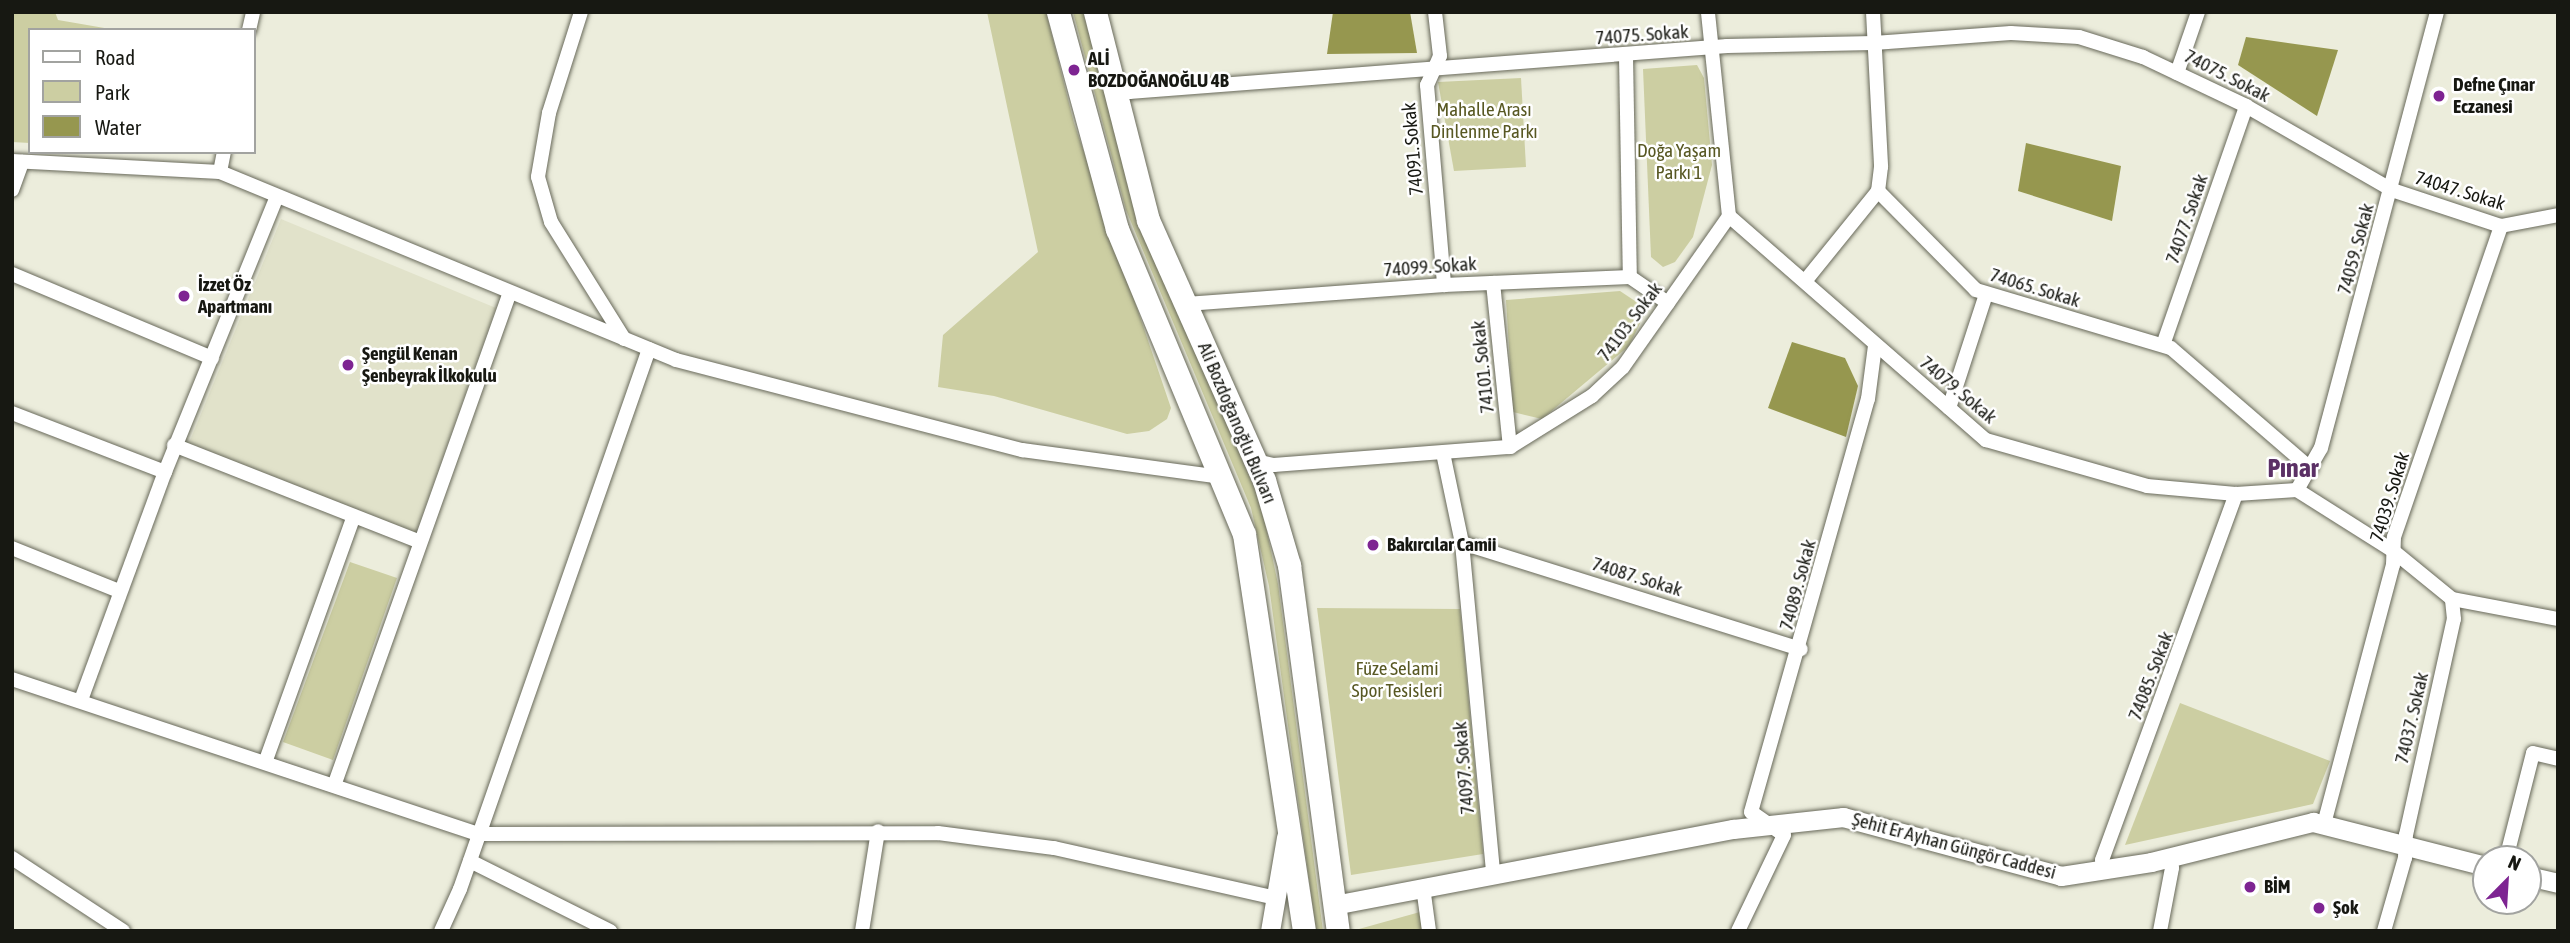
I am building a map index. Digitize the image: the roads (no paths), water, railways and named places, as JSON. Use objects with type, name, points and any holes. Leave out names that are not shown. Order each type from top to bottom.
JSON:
[{"type":"main road","name":"Ali Bozdoğanoğlu Bulvarı","points":[[1058,12],[1117,229],[1244,534],[1304,931]]},
{"type":"main road","name":"Ali Bozdoğanoğlu Bulvarı","points":[[1095,12],[1148,220],[1256,461],[1289,565],[1338,931]]},
{"type":"street","points":[[581,12],[548,113],[538,177],[551,222],[624,339]]},
{"type":"street","name":"74091. Sokak","points":[[1434,12],[1440,55],[1427,85],[1444,285]]},
{"type":"street","points":[[1708,12],[1730,216]]},
{"type":"street","points":[[1806,280],[1878,191],[1881,167],[1873,12]]},
{"type":"street","name":"74059. Sokak","points":[[2297,490],[2311,469],[2392,190],[2437,12]]},
{"type":"street","points":[[2177,73],[2197,13]]},
{"type":"street","name":"74075. Sokak","points":[[1113,82],[1129,92],[1712,48],[1874,43],[2011,33],[2079,37],[2177,73],[2246,106],[2392,190]]},
{"type":"street","points":[[1626,56],[1630,278],[1668,303]]},
{"type":"street","name":"74077. Sokak","points":[[2163,345],[2246,106]]},
{"type":"street","points":[[220,172],[224,154]]},
{"type":"street","points":[[12,190],[17,162],[220,172],[276,198],[649,349],[1022,450],[1222,477]]},
{"type":"street","name":"74047. Sokak","points":[[2392,190],[2501,226],[2558,215]]},
{"type":"street","name":"74065. Sokak","points":[[1878,191],[1976,290],[2163,345],[2311,469]]},
{"type":"street","points":[[81,700],[174,445],[276,198]]},
{"type":"street","name":"74079. Sokak","points":[[1730,216],[1806,280],[1875,346],[1986,440],[2147,486],[2236,494],[2297,490]]},
{"type":"street","name":"74103. Sokak","points":[[1256,461],[1274,465],[1510,447],[1592,396],[1623,368],[1730,216]]},
{"type":"street","name":"74039. Sokak","points":[[2324,824],[2393,565],[2392,550],[2501,226]]},
{"type":"street","points":[[12,274],[212,358]]},
{"type":"street","name":"74099. Sokak","points":[[1186,304],[1444,285],[1630,278]]},
{"type":"street","name":"74101. Sokak","points":[[1493,283],[1510,447]]},
{"type":"street","points":[[335,783],[418,541],[510,292]]},
{"type":"street","points":[[1949,408],[1986,294]]},
{"type":"street","name":"74089. Sokak","points":[[1768,824],[1751,812],[1801,649],[1868,399],[1875,346]]},
{"type":"street","points":[[442,931],[470,861],[649,349]]},
{"type":"street","points":[[12,413],[165,472]]},
{"type":"street","points":[[174,445],[418,541]]},
{"type":"street","name":"74097. Sokak","points":[[1443,453],[1462,543],[1493,872]]},
{"type":"street","points":[[2297,490],[2392,550],[2452,599],[2557,619]]},
{"type":"street","name":"74085. Sokak","points":[[2104,870],[2102,860],[2236,494]]},
{"type":"street","points":[[266,760],[354,516]]},
{"type":"street","name":"74087. Sokak","points":[[1462,543],[1801,649]]},
{"type":"street","points":[[12,548],[119,591]]},
{"type":"street","name":"74037. Sokak","points":[[2384,931],[2454,619],[2452,599]]},
{"type":"street","points":[[12,678],[335,783],[479,834],[938,832],[1054,848],[1275,898]]},
{"type":"street","points":[[2510,845],[2533,753],[2558,759]]},
{"type":"street","name":"Şehit Er Ayhan Güngör Caddesi","points":[[1334,905],[1493,872],[1768,824],[1843,817],[2061,876],[2170,857],[2313,822],[2472,863]]},
{"type":"street","points":[[1738,931],[1784,835],[1768,824]]},
{"type":"street","points":[[1269,931],[1289,826]]},
{"type":"street","points":[[862,931],[878,831]]},
{"type":"street","points":[[2160,931],[2172,869],[2170,857]]},
{"type":"street","points":[[12,858],[122,931]]},
{"type":"street","points":[[470,861],[610,931]]},
{"type":"street","points":[[1423,887],[1429,931]]},
{"type":"water","points":[[1333,12],[1410,12],[1417,53],[1327,54]]},
{"type":"water","points":[[2246,37],[2338,50],[2317,116],[2238,65]]},
{"type":"water","points":[[2026,143],[2121,166],[2112,221],[2018,191]]},
{"type":"water","points":[[1792,342],[1845,358],[1858,386],[1846,437],[1768,408]]},
{"type":"place","name":"ALİ BOZDOĞANOĞLU 4B","points":[[1074,70]]},
{"type":"place","name":"Defne Çınar Eczanesi","points":[[2439,96]]},
{"type":"place","name":"İzzet Öz Apartmanı","points":[[184,296]]},
{"type":"place","name":"Şengül Kenan Şenbeyrak İlkokulu","points":[[348,365]]},
{"type":"place","name":"Bakırcılar Camii","points":[[1373,545]]},
{"type":"place","name":"BİM","points":[[2250,887]]},
{"type":"place","name":"Şok","points":[[2319,908]]},
{"type":"district","name":"Pınar","points":[[2293,469]]},
{"type":"park label","name":"Mahalle Arası Dinlenme Parkı","points":[[1484,121]]},
{"type":"park label","name":"Doğa Yaşam Parkı 1","points":[[1679,162]]},
{"type":"park label","name":"Füze Selami Spor Tesisleri","points":[[1397,680]]}]
